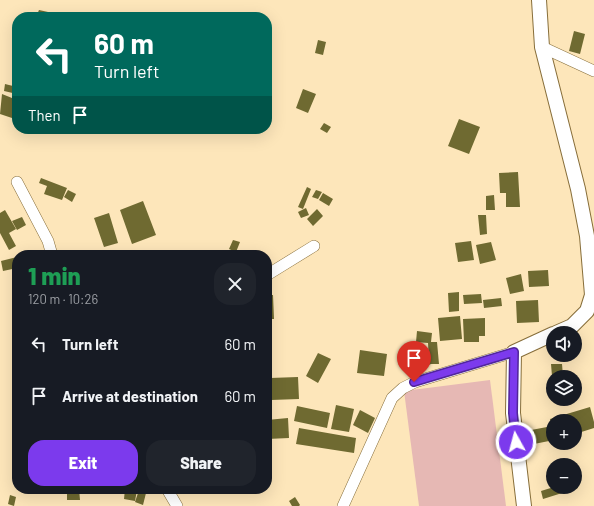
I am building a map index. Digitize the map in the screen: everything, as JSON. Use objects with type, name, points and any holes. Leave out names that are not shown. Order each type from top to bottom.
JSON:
[{"type":"street","points":[[539,0],[542,47],[575,174],[587,236],[592,295],[591,311],[572,326]]},
{"type":"street","points":[[542,47],[594,71]]},
{"type":"street","points":[[17,182],[48,241],[51,250]]},
{"type":"street","points":[[272,272],[314,246]]},
{"type":"street","points":[[343,506],[392,398],[402,388],[414,382],[514,352],[546,337]]},
{"type":"street","points":[[514,352],[513,413],[524,506]]},
{"type":"street","points":[[170,494],[177,506]]},
{"type":"shaded area","points":[[490,380],[506,506],[419,506],[404,391]]},
{"type":"building","points":[[574,31],[585,34],[580,54],[569,51]]},
{"type":"building","points":[[318,40],[326,42],[323,55],[315,53]]},
{"type":"building","points":[[5,84],[12,86],[12,93],[4,91]]},
{"type":"building","points":[[303,89],[316,94],[308,113],[296,108]]},
{"type":"building","points":[[2,94],[12,98],[12,118],[0,114]]},
{"type":"building","points":[[459,119],[480,127],[469,154],[448,146]]},
{"type":"building","points":[[324,123],[331,127],[327,133],[320,129]]},
{"type":"building","points":[[518,172],[520,207],[506,207],[506,193],[500,193],[499,173]]},
{"type":"building","points":[[41,178],[67,188],[62,200],[44,194],[47,186],[39,183]]},
{"type":"building","points":[[307,187],[311,189],[303,209],[298,207]]},
{"type":"building","points":[[68,190],[76,194],[72,202],[64,197]]},
{"type":"building","points":[[316,190],[322,192],[318,199],[312,197]]},
{"type":"building","points":[[323,193],[333,199],[329,206],[319,200]]},
{"type":"building","points":[[494,195],[495,210],[486,210],[486,196]]},
{"type":"building","points":[[143,201],[156,235],[132,244],[120,210]]},
{"type":"building","points":[[306,208],[309,215],[301,218],[298,212]]},
{"type":"building","points":[[317,209],[323,216],[313,226],[307,219]]},
{"type":"building","points":[[5,210],[16,229],[9,233],[16,246],[9,250],[0,233],[0,213]]},
{"type":"building","points":[[109,213],[118,243],[104,247],[94,218]]},
{"type":"building","points":[[478,215],[486,215],[487,234],[480,235]]},
{"type":"building","points":[[22,217],[26,225],[17,230],[12,221]]},
{"type":"building","points":[[233,240],[240,242],[237,250],[229,249]]},
{"type":"building","points":[[471,241],[474,260],[458,262],[455,243]]},
{"type":"building","points":[[491,242],[496,260],[480,264],[476,245]]},
{"type":"building","points":[[12,258],[12,269],[3,271],[1,261]]},
{"type":"building","points":[[548,270],[549,286],[529,287],[528,271]]},
{"type":"building","points":[[521,274],[524,291],[510,294],[506,278]]},
{"type":"building","points":[[459,292],[459,311],[449,312],[448,293]]},
{"type":"building","points":[[481,294],[482,303],[464,304],[463,295]]},
{"type":"building","points":[[272,295],[273,295],[274,319],[272,319]]},
{"type":"building","points":[[501,298],[502,306],[484,308],[483,300]]},
{"type":"building","points":[[538,300],[539,322],[517,323],[516,301]]},
{"type":"building","points":[[460,316],[462,339],[440,341],[438,318]]},
{"type":"building","points":[[485,318],[485,336],[479,336],[479,342],[464,342],[463,319]]},
{"type":"building","points":[[417,331],[432,333],[431,342],[437,342],[439,364],[431,364],[418,369],[410,350],[423,345],[429,361],[428,343],[416,342]]},
{"type":"building","points":[[360,350],[387,354],[384,376],[357,373]]},
{"type":"building","points":[[318,353],[331,359],[318,383],[306,376]]},
{"type":"building","points":[[410,361],[419,375],[412,380],[403,365]]},
{"type":"building","points":[[551,364],[562,364],[562,370],[552,370]]},
{"type":"building","points":[[298,377],[299,399],[272,400],[272,378]]},
{"type":"building","points":[[336,405],[354,409],[349,432],[331,429]]},
{"type":"building","points":[[297,406],[330,413],[327,428],[294,421]]},
{"type":"building","points":[[590,407],[594,428],[582,432],[582,414],[567,414]]},
{"type":"building","points":[[360,410],[375,418],[368,433],[353,425]]},
{"type":"building","points":[[288,418],[289,438],[272,439],[272,420]]},
{"type":"building","points":[[546,427],[546,442],[529,445],[526,431]]},
{"type":"building","points":[[299,428],[356,438],[354,453],[296,444]]},
{"type":"building","points":[[546,489],[546,494],[559,494],[543,499],[541,491]]},
{"type":"building","points":[[67,494],[79,494],[80,500],[67,500]]},
{"type":"building","points":[[124,494],[136,494],[135,501],[124,499]]},
{"type":"building","points":[[138,494],[146,494],[143,505],[135,502]]},
{"type":"building","points":[[10,495],[16,497],[14,506],[8,504]]},
{"type":"building","points":[[295,497],[300,505],[299,506],[292,506],[289,501]]},
{"type":"route","points":[[414,382],[514,352],[513,413],[516,442]]}]
